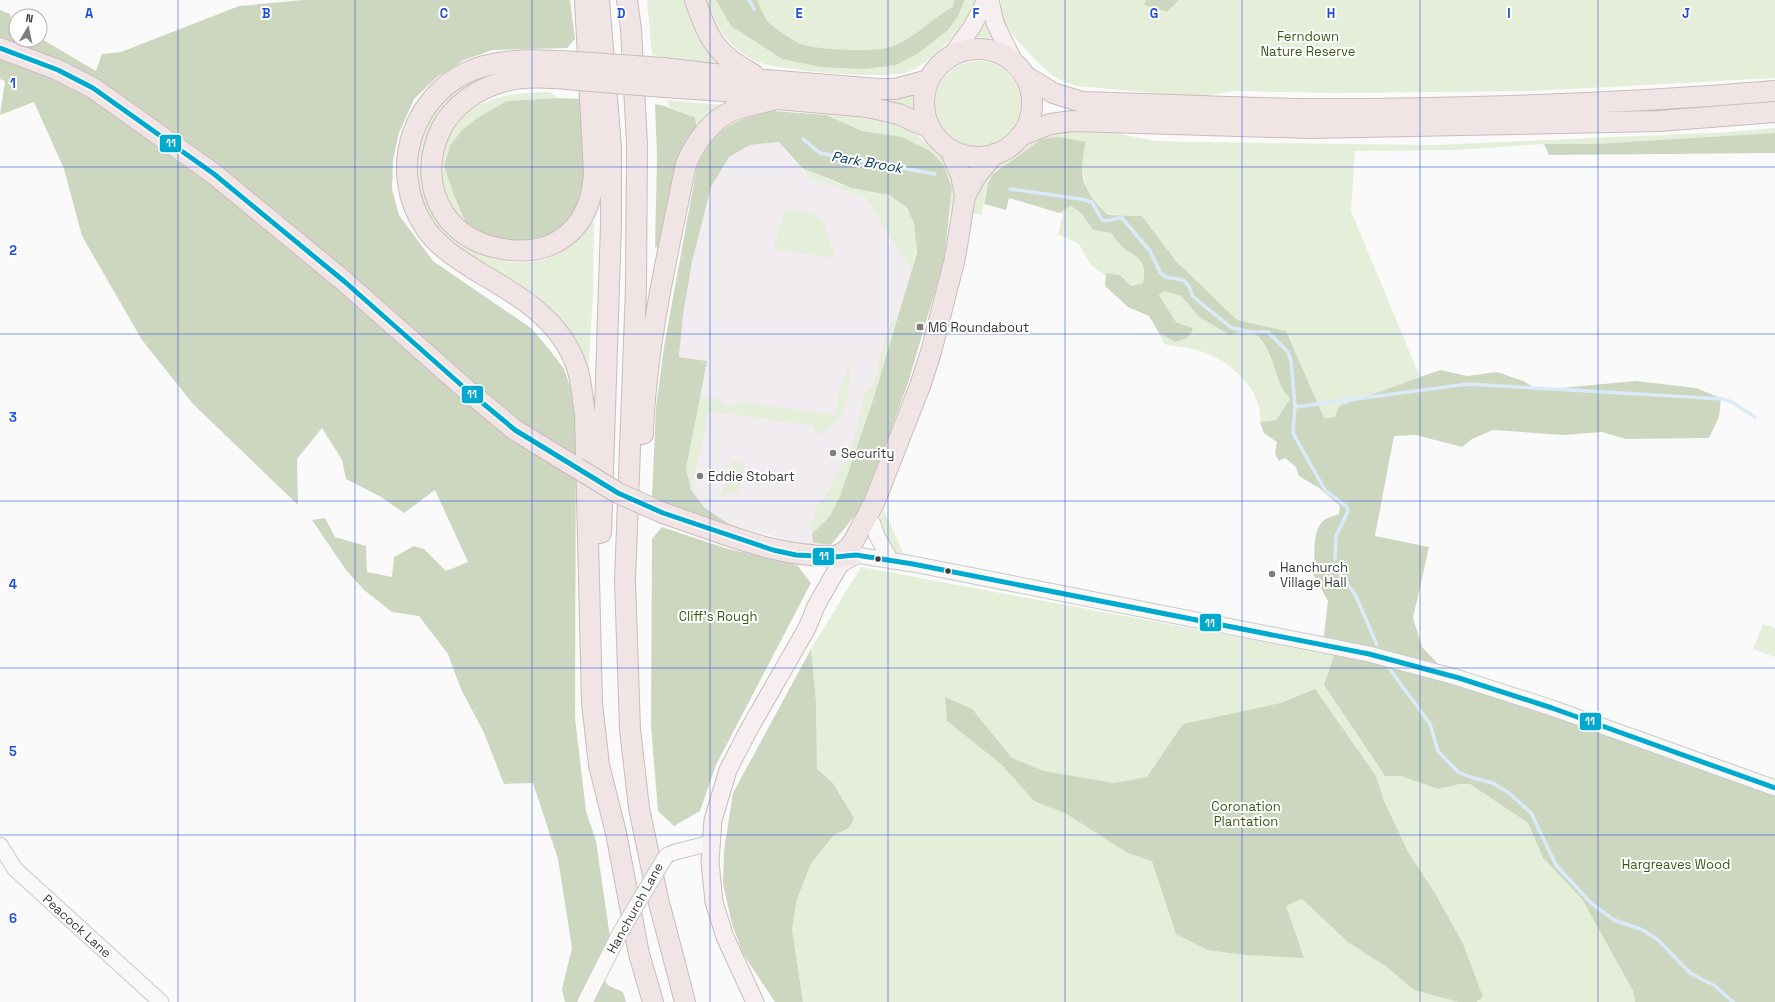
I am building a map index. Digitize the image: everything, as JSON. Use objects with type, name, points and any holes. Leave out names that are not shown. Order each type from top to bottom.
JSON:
[{"type":"highway","points":[[585,0],[594,163],[594,184],[585,215],[573,230],[557,242],[527,252],[487,246],[457,229],[438,205],[432,178],[432,162],[435,145],[441,128],[451,115],[473,95],[504,82],[542,78],[577,71],[663,68],[766,80],[879,89],[895,89],[929,80]]},
{"type":"highway","points":[[599,0],[611,147],[611,209],[601,479],[599,666],[605,750],[616,832]]},
{"type":"highway","points":[[627,0],[631,29],[637,144],[636,288],[625,581],[630,729],[639,808],[658,899],[685,1002]]},
{"type":"highway","points":[[695,0],[706,33],[718,49],[733,63],[766,80]]},
{"type":"highway","points":[[0,48],[58,70],[94,88],[214,174],[345,282],[468,391],[515,430],[618,493],[663,513],[773,550],[796,555],[835,557],[856,555],[880,507],[879,487]]},
{"type":"highway","points":[[1020,70],[1029,85],[1032,106],[1026,127],[1020,136],[1009,147],[994,154],[972,156],[950,149],[938,140],[930,128],[926,118],[924,104],[925,89],[929,80],[938,66],[950,56],[964,51],[979,49],[999,53],[1053,94],[1082,102],[1307,109],[1484,107],[1653,101],[1775,91]]},
{"type":"highway","points":[[653,1002],[640,954],[616,832],[599,765],[592,703],[585,413],[577,368],[567,347],[553,327],[536,308],[444,248],[426,230],[414,207],[409,184],[407,160],[412,134],[422,111],[440,91],[460,76],[482,66],[506,61],[536,60],[577,71],[664,87],[724,91],[777,99],[883,110],[930,128]]},
{"type":"highway","points":[[630,729],[643,431],[649,366],[658,306],[686,164],[695,146],[718,120],[732,111],[777,99]]},
{"type":"highway","points":[[1020,136],[1050,124],[1072,121],[1309,128],[1659,121],[1775,112]]},
{"type":"highway","points":[[950,149],[961,175],[965,196]]},
{"type":"highway","points":[[835,557],[866,503],[879,487],[920,386],[931,352],[955,258],[965,196],[976,176],[994,154]]},
{"type":"main road","points":[[950,56],[972,28],[986,0]]},
{"type":"main road","points":[[990,0],[994,23],[1020,70]]},
{"type":"main road","points":[[872,524],[891,560]]},
{"type":"main road","points":[[756,1002],[725,937],[714,902],[710,862],[710,843],[713,820],[728,770],[748,731],[807,628],[816,606],[840,564],[856,555],[891,560],[1369,654],[1459,678],[1552,708],[1775,788]]},
{"type":"main road","points":[[807,628],[809,603],[835,557]]},
{"type":"main road","name":"Hanchurch Lane","points":[[585,1002],[620,933],[666,856],[675,852],[710,843]]},
{"type":"main road","name":"Peacock Lane","points":[[0,845],[15,869],[161,1002]]},
{"type":"shaded area","name":"Eddie Stobart","points":[[779,142],[809,178],[865,197],[911,270],[874,397],[813,543],[818,550],[778,544],[785,539],[732,526],[705,508],[691,490],[686,469],[707,361],[679,357],[683,315],[692,262],[711,187],[729,157],[750,145]]},
{"type":"green space","points":[[304,0],[570,0],[575,39],[567,48],[493,50],[464,60],[436,78],[414,99],[399,133],[393,160],[392,189],[399,215],[433,261],[531,328],[564,369],[572,392],[576,421],[575,718],[586,811],[596,841],[610,937],[593,967],[609,986],[623,992],[626,1002],[565,1002],[562,989],[572,948],[558,859],[533,783],[504,784],[484,733],[460,687],[448,654],[419,616],[392,612],[364,590],[346,570],[312,520],[325,518],[335,537],[366,546],[367,572],[392,577],[394,557],[414,546],[424,549],[446,571],[468,562],[435,490],[404,513],[381,497],[346,479],[342,460],[322,428],[297,459],[298,505],[193,404],[142,340],[82,236],[64,169],[34,102],[0,115],[5,81],[0,79],[0,10],[8,13],[8,48],[48,48],[48,43],[96,71],[102,54],[121,52],[239,6]]},
{"type":"green space","points":[[647,0],[686,0],[727,66],[665,62],[664,57],[652,55]]},
{"type":"green space","points":[[706,0],[716,0],[731,26],[864,69],[964,4],[965,0],[975,0],[970,14],[959,31],[946,45],[925,62],[905,73],[893,75],[874,75],[827,73],[802,70],[780,67],[751,59],[734,46],[723,34],[714,19]]},
{"type":"green space","points":[[716,0],[757,0],[768,22],[798,43],[828,49],[867,50],[886,48],[904,41],[953,7],[954,0],[965,0],[958,16],[948,30],[920,52],[896,65],[864,69],[821,67],[782,59],[731,26]]},
{"type":"green space","points":[[740,0],[954,0],[953,7],[938,24],[863,61],[782,46]]},
{"type":"green space","name":"Ferndown Nature Reserve","points":[[1001,0],[1775,0],[1775,78],[1532,91],[1335,93],[1234,91],[1197,97],[1077,86],[1064,82],[1055,77],[1036,61],[1026,50],[1003,20],[1000,11]]},
{"type":"green space","points":[[1146,0],[1179,0],[1167,12],[1144,5]]},
{"type":"green space","points":[[984,17],[992,38],[971,37]]},
{"type":"green space","points":[[978,61],[994,64],[1002,68],[1014,80],[1018,88],[1021,104],[1018,120],[1014,128],[1002,140],[994,144],[978,147],[962,144],[954,140],[942,128],[938,120],[935,104],[938,88],[942,80],[954,68],[962,64]]},
{"type":"green space","points":[[497,71],[541,74],[439,117],[439,220],[451,234],[466,246],[483,255],[501,260],[520,262],[538,260],[556,254],[573,244],[594,221],[593,295],[588,375],[582,360],[458,252],[425,214],[418,193],[417,142],[435,107],[459,86]]},
{"type":"green space","points":[[705,81],[885,98],[901,98],[914,93],[914,114]]},
{"type":"green space","points":[[550,92],[558,98],[507,101],[527,246],[491,237],[471,230],[463,224],[450,206],[441,184],[441,159],[444,146],[452,130],[462,118],[487,102],[501,97],[517,94]]},
{"type":"green space","points":[[558,98],[585,99],[588,146],[581,205],[562,229],[548,237],[519,243],[489,237],[465,221],[444,166],[450,146],[462,130],[476,119],[507,101]]},
{"type":"green space","points":[[667,100],[723,105],[697,129],[695,117],[669,107]]},
{"type":"green space","points":[[655,104],[666,106],[695,117],[697,129],[664,248],[655,247],[657,157]]},
{"type":"green space","points":[[774,111],[826,115],[862,131],[902,137],[930,151],[944,165],[952,188],[944,261],[908,383],[875,475],[857,513],[831,545],[813,543],[812,534],[830,516],[840,496],[874,397],[917,252],[914,223],[907,208],[889,195],[852,188],[802,168],[779,142],[750,145],[729,157],[711,187],[692,262],[683,315],[679,357],[707,361],[686,469],[691,490],[705,508],[732,526],[706,522],[652,496],[656,408],[664,347],[697,166],[711,142],[727,127],[748,117]]},
{"type":"green space","points":[[826,115],[882,118],[908,128],[946,159],[956,186],[950,213],[952,187],[944,165],[877,133],[862,131]]},
{"type":"green space","points":[[1775,128],[1775,133],[1593,144],[1544,144],[1456,150],[1355,151],[1351,211],[1420,377],[1339,406],[1335,417],[1324,419],[1286,331],[1237,320],[1176,261],[1142,216],[1108,215],[1087,193],[1081,160],[1086,142],[1037,155],[1000,169],[993,174],[989,182],[982,215],[971,213],[976,190],[990,170],[1029,144],[1056,132],[1105,131],[1156,141],[1435,145],[1730,132]]},
{"type":"green space","points":[[1775,133],[1775,153],[1549,155],[1544,144],[1593,144]]},
{"type":"green space","name":"Hargreaves Wood","points":[[1059,137],[1086,142],[1082,164],[1084,182],[1093,198],[1108,215],[1142,216],[1176,261],[1237,320],[1286,331],[1324,418],[1335,417],[1339,406],[1440,370],[1467,376],[1497,372],[1523,381],[1538,390],[1636,381],[1696,388],[1721,398],[1719,417],[1709,438],[1626,439],[1602,432],[1563,435],[1493,430],[1472,439],[1462,447],[1416,435],[1394,436],[1375,536],[1429,547],[1413,618],[1422,647],[1455,682],[1548,712],[1775,794],[1775,1002],[1635,1002],[1633,991],[1582,899],[1543,858],[1528,823],[1470,784],[1460,784],[1438,789],[1401,776],[1385,776],[1324,685],[1334,655],[1324,635],[1328,601],[1313,574],[1315,540],[1318,528],[1322,522],[1327,518],[1339,514],[1340,506],[1319,488],[1299,476],[1296,467],[1285,458],[1279,461],[1275,454],[1277,442],[1264,433],[1260,422],[1276,420],[1290,399],[1282,388],[1271,357],[1260,338],[1253,333],[1243,331],[1230,335],[1199,317],[1181,296],[1164,291],[1159,295],[1176,322],[1193,328],[1191,334],[1187,338],[1175,342],[1159,333],[1149,316],[1128,307],[1105,286],[1106,273],[1120,275],[1131,286],[1143,283],[1144,268],[1142,263],[1139,259],[1121,246],[1111,233],[1093,230],[1081,213],[1071,206],[1059,213],[1009,198],[1006,210],[984,204],[988,183],[993,174],[1042,139]]},
{"type":"green space","points":[[802,168],[834,182],[858,189],[885,194],[899,202],[912,218],[917,237],[911,270],[865,197],[809,178]]},
{"type":"green space","points":[[1071,206],[1081,213],[1093,230],[1111,233],[1121,246],[1139,259],[1144,268],[1143,283],[1131,286],[1120,275],[1106,273],[1106,276],[1091,265],[1079,244],[1058,234],[1063,214],[1059,213]]},
{"type":"green space","points":[[785,209],[812,214],[823,222],[836,258],[773,249]]},
{"type":"green space","points":[[1164,291],[1181,296],[1199,317],[1213,324],[1254,334],[1265,343],[1282,388],[1290,399],[1276,420],[1260,422],[1260,410],[1250,388],[1242,378],[1222,361],[1211,355],[1196,350],[1164,344],[1159,333],[1175,342],[1187,338],[1191,334],[1193,328],[1176,322],[1159,295]]},
{"type":"green space","points":[[897,318],[874,397],[840,496],[830,516],[812,534],[811,527],[816,508],[827,494],[849,452],[856,433],[865,393],[874,384],[885,338],[888,334],[891,322]]},
{"type":"green space","points":[[848,364],[850,365],[849,380],[844,410],[833,425],[825,431],[814,435],[815,426],[709,411],[691,490],[686,469],[699,397],[722,399],[722,405],[735,406],[736,401],[836,415],[839,391],[847,373]]},
{"type":"green space","points":[[733,461],[745,464],[738,494],[728,492],[727,497],[720,495],[723,493],[727,475],[725,476]]},
{"type":"green space","points":[[883,509],[905,556],[894,553],[878,527]]},
{"type":"green space","name":"Cliff's Rough","points":[[662,527],[725,548],[797,565],[811,583],[716,765],[700,811],[674,826],[658,811],[651,726],[652,539]]},
{"type":"green space","points":[[861,567],[1334,655],[1324,685],[1385,776],[1401,776],[1438,789],[1460,784],[1470,784],[1528,823],[1543,858],[1582,899],[1633,991],[1635,1002],[803,1002],[792,929],[797,899],[811,865],[834,835],[849,828],[844,800],[833,783],[817,769],[816,701],[811,649]]},
{"type":"green space","points":[[1763,624],[1775,628],[1775,657],[1753,649]]},
{"type":"green space","points":[[811,649],[816,701],[817,769],[833,783],[854,818],[849,828],[834,835],[811,864],[797,899],[792,929],[803,1002],[775,1002],[743,954],[732,924],[723,884],[724,850],[733,793]]},
{"type":"green space","name":"Coronation Plantation","points":[[1315,689],[1376,776],[1384,801],[1408,852],[1436,895],[1463,944],[1483,997],[1476,1002],[1459,1002],[1414,990],[1387,967],[1348,942],[1302,899],[1286,906],[1304,958],[1246,955],[1207,950],[1176,934],[1152,861],[1128,853],[1065,813],[1034,801],[1001,764],[947,721],[945,697],[972,709],[1012,758],[1044,771],[1114,783],[1147,777],[1183,724],[1281,703]]},
{"type":"waterway","name":"Park Brook","points":[[749,0],[754,9]]},
{"type":"waterway","name":"Park Brook","points":[[803,139],[820,153],[935,174]]},
{"type":"waterway","name":"Park Brook","points":[[1010,189],[1081,199],[1092,202],[1102,220],[1108,221],[1122,218],[1150,251],[1160,272],[1165,277],[1183,280],[1189,286],[1192,295],[1198,301],[1232,328],[1252,332],[1268,332],[1288,352],[1291,361],[1295,405],[1293,433],[1325,490],[1347,507],[1348,511],[1336,536],[1335,559]]},
{"type":"waterway","points":[[1295,407],[1468,384],[1723,399],[1732,402],[1755,417]]},
{"type":"waterway","name":"Park Brook","points":[[1340,566],[1340,574],[1355,594],[1377,645]]},
{"type":"waterway","name":"Park Brook","points":[[1386,664],[1430,724],[1438,751],[1458,772],[1473,778],[1493,783],[1509,793],[1531,813],[1556,865],[1591,903],[1614,920],[1643,930],[1658,940],[1690,973],[1715,986],[1733,1002]]},
{"type":"transit line","name":"11","points":[[0,48],[58,70],[93,88],[214,174],[345,282],[468,391],[515,430],[618,493],[663,513],[773,550],[796,555],[835,557],[856,555],[913,564],[1369,654],[1459,678],[1552,708],[1775,788]]},
{"type":"place","name":"M6 Roundabout","points":[[920,327]]},
{"type":"place","name":"Security","points":[[833,453]]},
{"type":"place","name":"Eddie Stobart","points":[[700,476]]},
{"type":"place","name":"Hanchurch Village Hall","points":[[1272,574]]}]
